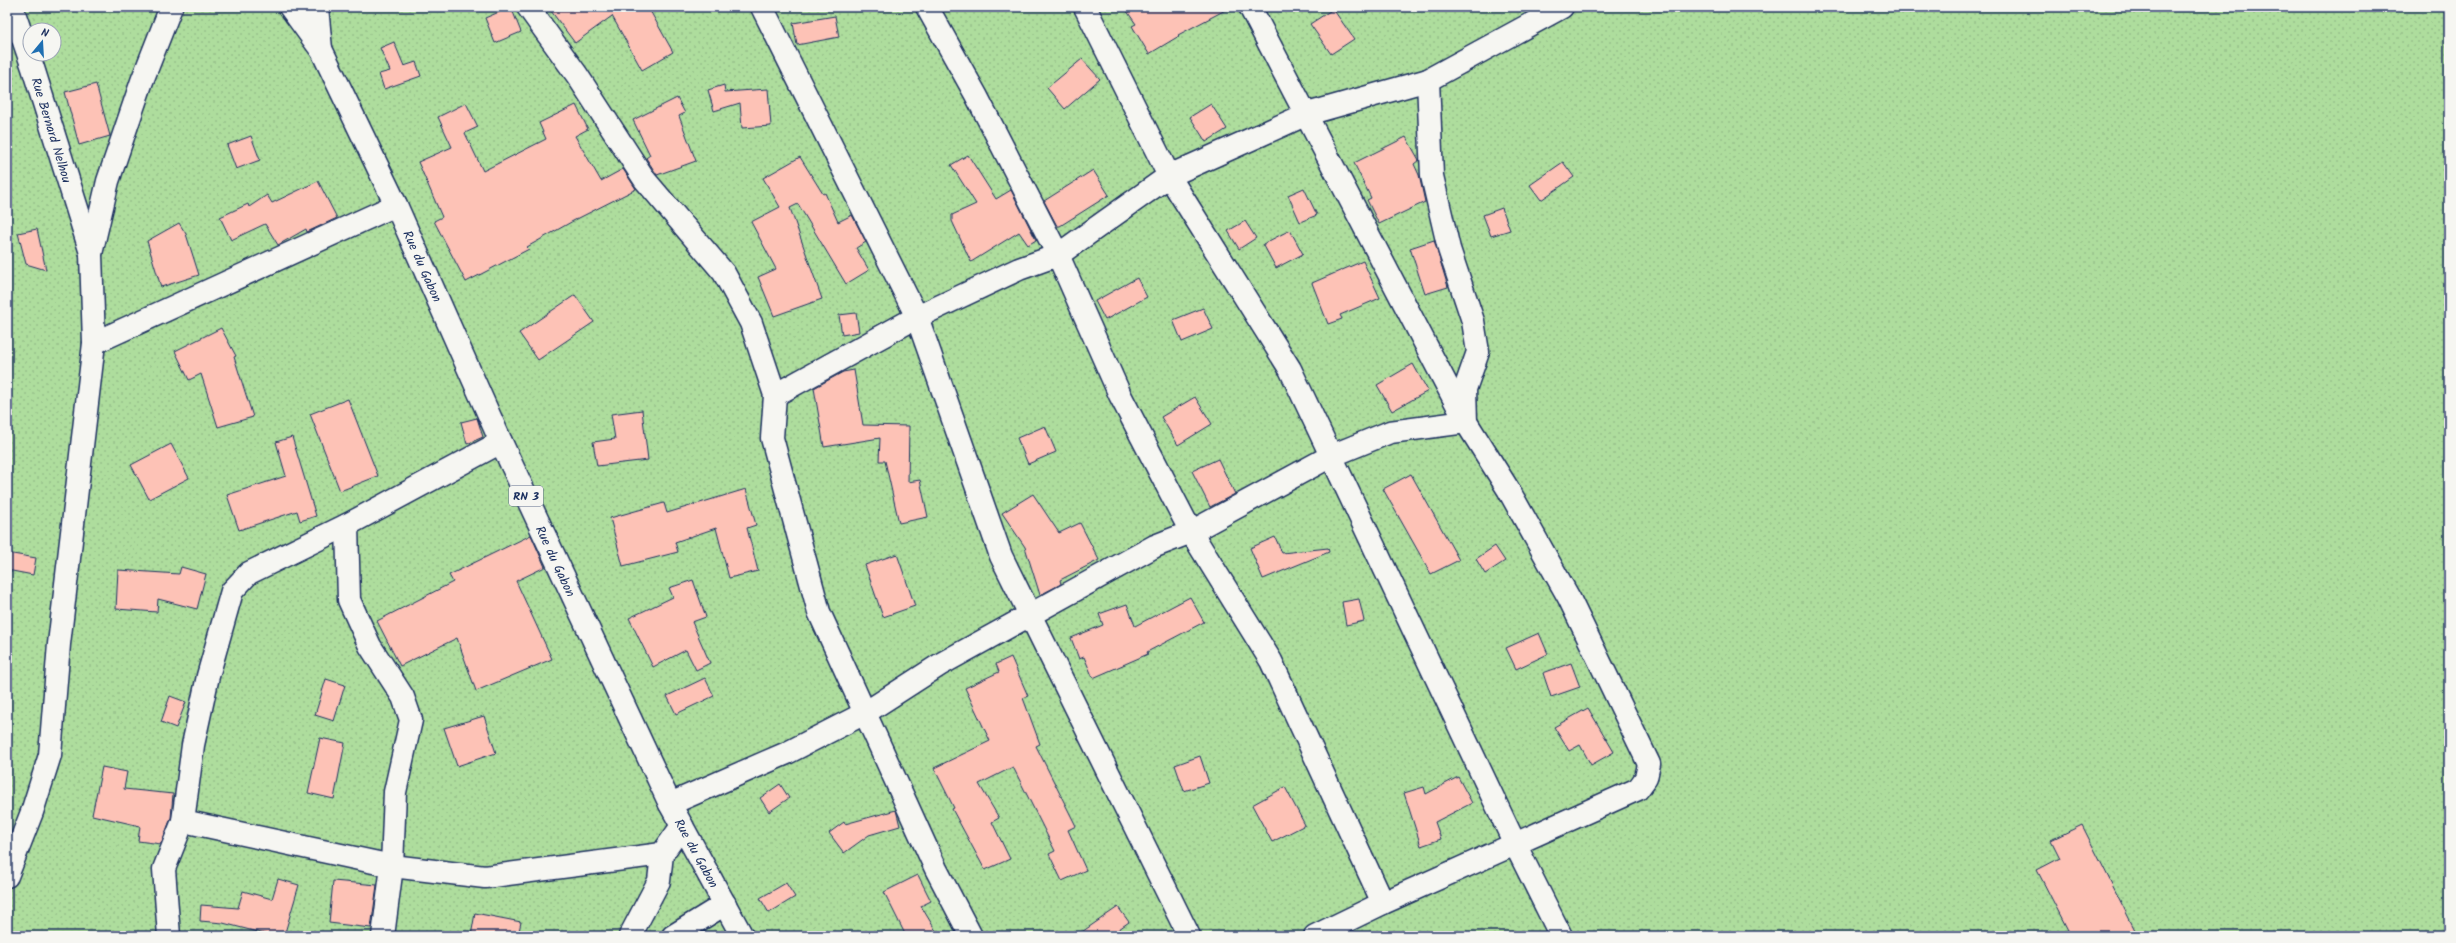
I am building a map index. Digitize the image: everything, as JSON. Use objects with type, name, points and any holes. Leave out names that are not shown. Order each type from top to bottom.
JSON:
[{"type":"main road","name":"Rue Bernard Nelhou","points":[[12,7],[33,68],[91,254]]},
{"type":"main road","name":"Rue du Gabon","points":[[317,7],[322,50]]},
{"type":"main road","points":[[528,7],[577,75],[645,180],[724,272],[751,323],[775,395],[772,438],[819,612],[936,869],[970,936]]},
{"type":"main road","points":[[762,7],[917,317],[1000,556],[1189,936]]},
{"type":"main road","points":[[927,7],[976,95],[1058,255],[1120,395],[1191,532],[1272,661],[1383,903]]},
{"type":"main road","points":[[1085,7],[1169,176],[1290,369],[1515,844],[1561,936]]},
{"type":"main road","points":[[1250,7],[1466,422],[1508,489],[1568,598],[1649,764],[1646,778],[1638,789],[1383,903],[1315,936]]},
{"type":"main road","points":[[775,395],[917,317],[1019,269],[1058,255],[1169,176],[1307,114],[1428,80],[1562,7]]},
{"type":"main road","points":[[7,876],[32,812],[50,755],[59,644],[94,343],[91,254],[108,181],[142,81],[172,8]]},
{"type":"main road","name":"Rue du Gabon","points":[[288,8],[322,50],[396,205],[501,442],[670,804],[742,936]]},
{"type":"main road","points":[[1428,80],[1432,176],[1449,250],[1473,322],[1478,352],[1465,389],[1466,422]]},
{"type":"main road","points":[[94,343],[396,205]]},
{"type":"main road","points":[[670,804],[787,753],[865,712],[941,664],[1155,546],[1191,532],[1331,456],[1390,432],[1466,422]]},
{"type":"main road","points":[[169,936],[164,869],[183,821],[193,745],[208,676],[232,591],[249,573],[347,525],[501,442]]},
{"type":"main road","points":[[347,525],[350,600],[370,646],[403,696],[411,720],[395,792],[392,866],[383,936]]},
{"type":"main road","points":[[183,821],[392,866],[485,877],[662,854]]},
{"type":"main road","points":[[630,936],[659,881],[662,854],[682,826]]},
{"type":"main road","points":[[673,936],[725,904]]},
{"type":"green space","points":[[7,7],[2449,7],[2449,936],[7,936]]},
{"type":"building","points":[[511,7],[521,32],[495,43],[485,18]]},
{"type":"building","points":[[548,7],[648,7],[673,52],[642,70],[612,16],[575,43]]},
{"type":"building","points":[[1124,7],[1231,7],[1178,35],[1179,36],[1149,54],[1132,26],[1136,24]]},
{"type":"building","points":[[1333,9],[1354,39],[1331,54],[1310,24]]},
{"type":"building","points":[[835,16],[839,37],[797,45],[793,23]]},
{"type":"building","points":[[394,42],[404,66],[416,62],[421,76],[384,89],[379,74],[390,71],[380,48]]},
{"type":"building","points":[[1082,59],[1100,79],[1065,109],[1047,88]]},
{"type":"building","points":[[96,84],[110,136],[79,145],[65,92]]},
{"type":"building","points":[[724,85],[725,92],[768,89],[771,126],[742,128],[740,103],[714,111],[708,90]]},
{"type":"building","points":[[677,98],[685,113],[679,116],[696,161],[657,175],[646,158],[650,155],[633,120]]},
{"type":"building","points":[[466,103],[478,127],[465,133],[483,171],[546,139],[539,123],[576,105],[588,129],[575,136],[601,181],[623,169],[636,189],[573,221],[527,247],[529,249],[466,282],[434,221],[442,217],[418,162],[452,147],[438,117]]},
{"type":"building","points":[[1211,104],[1227,129],[1206,142],[1190,117]]},
{"type":"building","points":[[251,136],[260,160],[236,169],[227,145]]},
{"type":"building","points":[[1406,137],[1419,160],[1414,164],[1419,175],[1425,202],[1379,224],[1367,200],[1371,198],[1354,163]]},
{"type":"building","points":[[968,155],[996,199],[1011,190],[1036,240],[1028,245],[1019,232],[971,262],[952,221],[952,215],[976,204],[951,165]]},
{"type":"building","points":[[800,157],[823,194],[825,193],[838,222],[852,215],[866,242],[856,248],[869,270],[846,284],[798,204],[790,208],[822,299],[774,316],[758,277],[776,269],[751,222],[780,207],[763,178]]},
{"type":"building","points":[[1563,162],[1574,177],[1541,200],[1530,185]]},
{"type":"building","points":[[1093,170],[1109,195],[1060,226],[1057,226],[1044,201]]},
{"type":"building","points":[[318,181],[337,218],[307,232],[306,229],[278,245],[265,224],[231,240],[220,217],[248,204],[249,207],[267,195],[272,203]]},
{"type":"building","points":[[1304,188],[1317,215],[1300,222],[1288,195]]},
{"type":"building","points":[[1502,208],[1510,230],[1491,236],[1483,215]]},
{"type":"building","points":[[1245,221],[1256,238],[1239,249],[1228,231]]},
{"type":"building","points":[[179,223],[186,234],[199,275],[161,287],[147,241]]},
{"type":"building","points":[[37,229],[46,270],[26,264],[18,233]]},
{"type":"building","points":[[1290,230],[1303,254],[1276,268],[1263,244]]},
{"type":"building","points":[[1434,240],[1448,287],[1425,294],[1410,248]]},
{"type":"building","points":[[1363,261],[1380,298],[1340,315],[1342,319],[1328,324],[1312,283]]},
{"type":"building","points":[[1137,278],[1147,297],[1105,320],[1095,301]]},
{"type":"building","points":[[575,295],[594,322],[538,360],[519,333]]},
{"type":"building","points":[[1203,308],[1213,329],[1182,342],[1173,320]]},
{"type":"building","points":[[856,313],[859,332],[842,335],[839,315]]},
{"type":"building","points":[[221,328],[236,356],[234,357],[253,417],[218,427],[201,374],[189,380],[175,351]]},
{"type":"building","points":[[1413,364],[1428,391],[1392,411],[1377,385]]},
{"type":"building","points":[[854,370],[863,425],[909,426],[908,482],[920,480],[928,517],[899,523],[885,461],[879,461],[880,438],[824,447],[814,388],[843,372]]},
{"type":"building","points":[[1195,397],[1212,424],[1178,445],[1161,417]]},
{"type":"building","points":[[348,399],[378,476],[340,491],[310,414]]},
{"type":"building","points":[[642,410],[648,460],[597,466],[593,442],[615,439],[611,414]]},
{"type":"building","points":[[477,418],[483,437],[467,444],[461,422]]},
{"type":"building","points":[[1045,426],[1056,452],[1028,464],[1017,438]]},
{"type":"building","points":[[292,437],[316,516],[300,521],[297,511],[239,530],[227,495],[286,476],[276,442]]},
{"type":"building","points":[[171,444],[189,478],[149,499],[131,465]]},
{"type":"building","points":[[1218,459],[1235,494],[1210,507],[1192,471]]},
{"type":"building","points":[[1411,474],[1459,560],[1431,574],[1383,489]]},
{"type":"building","points":[[746,489],[756,525],[747,528],[758,571],[729,578],[716,528],[675,542],[678,552],[623,566],[610,518],[664,503],[667,513]]},
{"type":"building","points":[[1033,494],[1059,533],[1080,523],[1099,560],[1060,580],[1061,584],[1040,595],[1025,547],[1002,513]]},
{"type":"building","points":[[531,535],[545,567],[516,581],[552,659],[476,691],[457,638],[400,666],[377,621],[453,582],[449,575]]},
{"type":"building","points":[[1275,537],[1282,553],[1328,548],[1329,552],[1263,579],[1250,548]]},
{"type":"building","points":[[1495,546],[1505,561],[1485,574],[1476,559]]},
{"type":"building","points":[[7,553],[36,558],[33,575],[7,570]]},
{"type":"building","points":[[897,554],[915,606],[883,617],[865,565]]},
{"type":"building","points":[[181,567],[206,574],[197,609],[158,599],[157,612],[116,609],[118,570],[179,574]]},
{"type":"building","points":[[693,580],[706,617],[692,622],[710,663],[696,670],[686,650],[653,667],[629,618],[673,597],[669,588]]},
{"type":"building","points":[[1190,597],[1204,622],[1147,652],[1148,654],[1093,678],[1084,657],[1079,659],[1071,638],[1103,625],[1099,614],[1127,604],[1135,626]]},
{"type":"building","points":[[1359,599],[1364,621],[1346,625],[1342,602]]},
{"type":"building","points":[[1539,633],[1548,654],[1516,669],[1506,648]]},
{"type":"building","points":[[1011,657],[1028,696],[1023,698],[1040,744],[1036,746],[1076,826],[1068,830],[1086,870],[1062,881],[1049,854],[1055,851],[1013,767],[979,784],[999,818],[992,822],[1010,859],[985,870],[952,809],[954,808],[934,768],[990,741],[965,688],[999,672],[996,664]]},
{"type":"building","points":[[1571,663],[1580,687],[1551,697],[1543,673]]},
{"type":"building","points":[[705,678],[714,696],[676,714],[667,696]]},
{"type":"building","points":[[326,679],[345,685],[334,721],[315,715]]},
{"type":"building","points":[[170,696],[186,702],[176,728],[161,722]]},
{"type":"building","points":[[1588,708],[1614,752],[1591,765],[1580,745],[1569,751],[1554,727]]},
{"type":"building","points":[[484,716],[496,753],[457,766],[444,728]]},
{"type":"building","points":[[320,738],[345,743],[334,799],[308,793]]},
{"type":"building","points":[[1200,756],[1209,783],[1184,791],[1175,765]]},
{"type":"building","points":[[102,767],[127,772],[124,789],[173,794],[171,818],[161,844],[138,841],[140,826],[92,815]]},
{"type":"building","points":[[1458,777],[1472,803],[1435,822],[1441,839],[1421,846],[1404,793],[1424,787],[1426,794]]},
{"type":"building","points":[[780,784],[789,798],[769,812],[760,798]]},
{"type":"building","points":[[1285,787],[1305,825],[1272,842],[1252,805]]},
{"type":"building","points":[[896,810],[900,826],[869,835],[844,853],[829,833],[844,822],[845,824]]},
{"type":"building","points":[[2082,825],[2138,936],[2071,936],[2037,870],[2060,858],[2051,840]]},
{"type":"building","points":[[918,875],[931,901],[921,906],[939,936],[906,936],[884,892]]},
{"type":"building","points":[[278,879],[299,885],[284,936],[273,936],[223,923],[200,921],[201,905],[238,908],[243,891],[272,899]]},
{"type":"building","points":[[333,881],[377,885],[371,928],[329,923]]},
{"type":"building","points":[[786,883],[795,897],[769,913],[760,898]]},
{"type":"building","points":[[1118,907],[1129,922],[1109,936],[1076,936]]},
{"type":"building","points":[[475,913],[521,922],[518,936],[471,936]]}]
